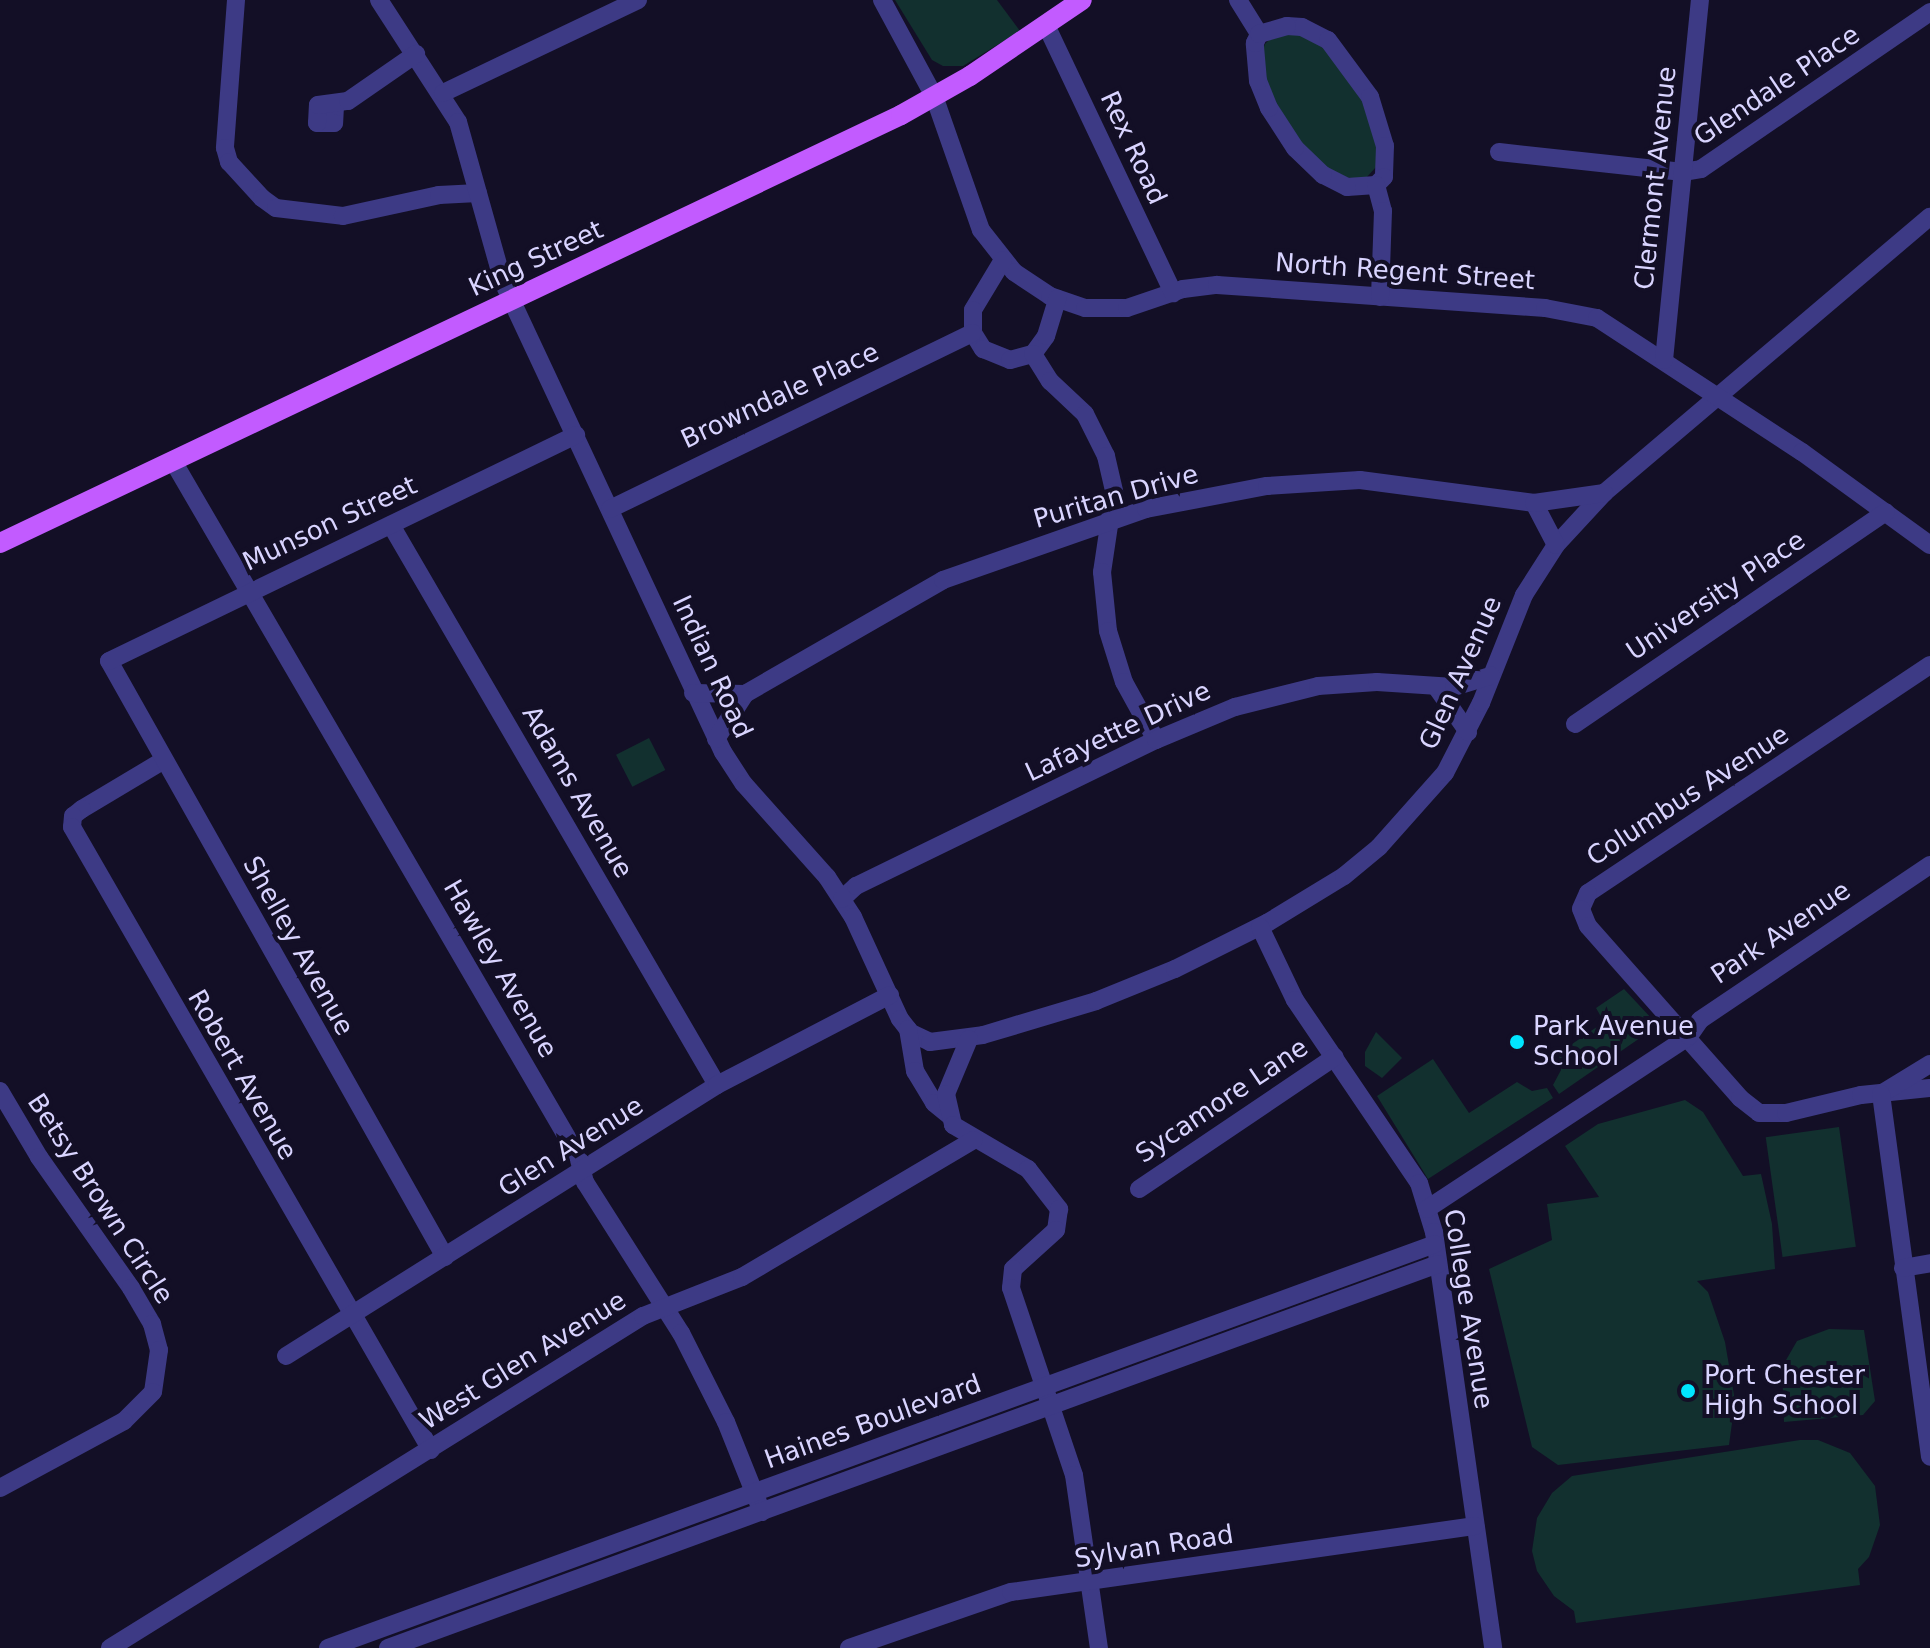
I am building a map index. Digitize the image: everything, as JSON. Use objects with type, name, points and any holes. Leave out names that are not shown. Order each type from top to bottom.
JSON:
[{"type":"main road","name":"King Street","points":[[0,543],[934,96],[1082,0]]},
{"type":"street","points":[[236,0],[225,148],[229,162],[262,198],[276,208],[343,216],[460,191],[478,193]]},
{"type":"street","name":"Indian Road","points":[[379,0],[443,93],[466,141],[491,252],[716,739],[744,784],[842,899],[908,1029],[915,1071],[934,1103],[974,1140],[1028,1169],[1059,1209],[1056,1230],[1018,1262],[1010,1277],[1019,1321],[1042,1387]]},
{"type":"street","points":[[443,93],[617,4],[638,0]]},
{"type":"street","name":"North Regent Street","points":[[882,0],[934,96],[969,203],[1003,260],[1027,283],[1057,299],[1108,309],[1217,285],[1576,312],[1597,318],[1664,360],[1930,545]]},
{"type":"street","points":[[1238,0],[1259,34],[1254,60],[1258,81],[1295,148],[1334,181],[1347,187],[1376,185]]},
{"type":"street","name":"Clermont Avenue","points":[[1664,360],[1700,0]]},
{"type":"street","name":"Glendale Place","points":[[1499,152],[1683,172],[1717,162],[1930,12]]},
{"type":"street","name":"Rex Road","points":[[1046,25],[1173,293]]},
{"type":"street","points":[[1259,34],[1272,28],[1302,27],[1328,40],[1354,72],[1382,125],[1385,165],[1376,185],[1383,211],[1380,297]]},
{"type":"street","points":[[335,106],[416,54]]},
{"type":"street","name":"Glen Avenue","points":[[969,1039],[1096,1001],[1260,927],[1344,876],[1379,847],[1428,796],[1468,732],[1524,595],[1556,545],[1604,493],[1930,217]]},
{"type":"street","points":[[1912,232],[1930,241]]},
{"type":"street","points":[[1003,260],[978,297],[973,333],[997,358],[1022,361],[1033,354],[1046,336],[1057,299]]},
{"type":"street","name":"Browndale Place","points":[[610,509],[973,333]]},
{"type":"street","points":[[1033,354],[1096,435],[1113,483],[1112,521],[1102,572],[1108,631],[1124,682],[1156,740]]},
{"type":"street","name":"Munson Street","points":[[109,661],[576,435]]},
{"type":"street","name":"Hawley Avenue","points":[[173,461],[708,1385],[762,1512]]},
{"type":"street","name":"Puritan Drive","points":[[716,739],[745,694],[943,580],[1112,521],[1234,491],[1360,480],[1534,503],[1604,493]]},
{"type":"street","points":[[1534,503],[1556,545]]},
{"type":"street","name":"University Place","points":[[1575,724],[1886,512]]},
{"type":"street","name":"Adams Avenue","points":[[391,525],[717,1085]]},
{"type":"street","name":"Shelley Avenue","points":[[109,661],[445,1257]]},
{"type":"street","name":"Columbus Avenue","points":[[1689,1036],[1588,926],[1583,901],[1930,665]]},
{"type":"street","name":"Lafayette Drive","points":[[842,899],[856,886],[1156,740],[1260,699],[1318,686],[1377,682],[1437,688],[1491,676]]},
{"type":"street","points":[[1437,688],[1468,732]]},
{"type":"street","points":[[693,693],[745,694]]},
{"type":"street","name":"Robert Avenue","points":[[164,760],[82,809],[73,816],[72,827],[351,1316],[431,1450]]},
{"type":"street","name":"Park Avenue","points":[[1427,1209],[1689,1036],[1700,1020],[1930,865]]},
{"type":"street","name":"College Avenue","points":[[1260,927],[1295,1000],[1409,1164],[1427,1209],[1435,1244],[1493,1648]]},
{"type":"street","name":"Glen Avenue","points":[[286,1356],[717,1085],[890,995]]},
{"type":"street","points":[[908,1029],[930,1042],[969,1039],[946,1094],[949,1115]]},
{"type":"street","points":[[1689,1036],[1740,1098],[1759,1113],[1786,1113],[1881,1094],[1930,1088]]},
{"type":"street","name":"Sycamore Lane","points":[[1139,1189],[1335,1057]]},
{"type":"street","points":[[1881,1094],[1930,1064]]},
{"type":"street","name":"Betsy Brown Circle","points":[[0,1091],[39,1157],[131,1288],[152,1324],[159,1350],[153,1392],[124,1421],[0,1488]]},
{"type":"street","points":[[1881,1094],[1903,1268],[1928,1422],[1930,1457]]},
{"type":"street","name":"West Glen Avenue","points":[[110,1648],[663,1308],[742,1277],[974,1140]]},
{"type":"street","name":"Haines Boulevard","points":[[328,1648],[1435,1244]]},
{"type":"street","points":[[1903,1268],[1930,1263]]},
{"type":"street","name":"Haines Boulevard","points":[[388,1648],[1438,1264]]},
{"type":"street","points":[[1042,1387],[1074,1475],[1099,1648]]},
{"type":"street","name":"Sylvan Road","points":[[849,1648],[1002,1595],[1475,1526]]},
{"type":"green space","points":[[895,0],[997,0],[1020,31],[963,66],[943,66],[932,60]]},
{"type":"green space","points":[[1299,33],[1325,45],[1364,98],[1376,128],[1377,166],[1365,179],[1338,177],[1298,142],[1267,86],[1260,55],[1265,44],[1272,37]]},
{"type":"green space","points":[[649,738],[665,770],[632,787],[616,755]]},
{"type":"green space","points":[[1624,989],[1653,1020],[1653,1029],[1559,1094],[1553,1085],[1561,1070],[1559,1053],[1604,1022],[1596,1008]]},
{"type":"green space","points":[[1376,1032],[1402,1058],[1382,1078],[1365,1066],[1365,1052]]},
{"type":"green space","points":[[1433,1059],[1469,1113],[1517,1082],[1532,1091],[1547,1088],[1553,1098],[1428,1179],[1377,1096]]},
{"type":"green space","points":[[1685,1100],[1703,1112],[1743,1176],[1761,1174],[1772,1224],[1775,1269],[1697,1281],[1708,1292],[1725,1342],[1735,1401],[1729,1445],[1558,1465],[1532,1447],[1489,1269],[1552,1240],[1547,1204],[1599,1197],[1565,1146],[1598,1124]]},
{"type":"green space","points":[[1839,1127],[1856,1247],[1783,1257],[1766,1137]]},
{"type":"green space","points":[[1829,1329],[1864,1330],[1875,1401],[1863,1415],[1784,1422],[1782,1367],[1797,1341]]},
{"type":"green space","points":[[1800,1440],[1818,1440],[1850,1453],[1875,1486],[1880,1525],[1869,1557],[1858,1569],[1860,1585],[1576,1623],[1574,1611],[1554,1596],[1537,1571],[1532,1551],[1537,1518],[1552,1493],[1572,1476]]},
{"type":"place","name":"Park Avenue School","points":[[1517,1042]]},
{"type":"place","name":"Port Chester High School","points":[[1688,1391]]}]
